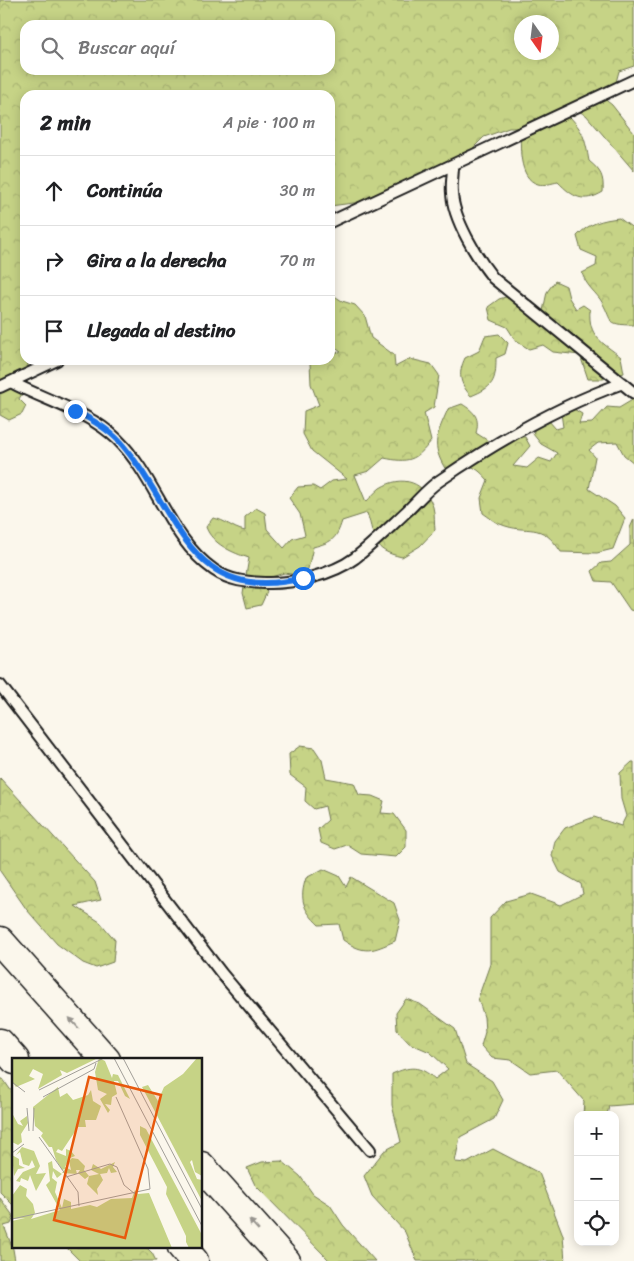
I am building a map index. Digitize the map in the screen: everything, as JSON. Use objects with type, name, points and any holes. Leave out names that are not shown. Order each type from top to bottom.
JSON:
[{"type":"highway","points":[[0,941],[104,1058]]},
{"type":"highway","points":[[0,1043],[13,1058]]},
{"type":"highway","points":[[202,1167],[286,1261]]},
{"type":"highway","points":[[183,1248],[194,1261]]},
{"type":"lane","points":[[335,220],[634,80]]},
{"type":"lane","points":[[453,166],[452,195],[460,220],[480,262],[492,278],[634,392]]},
{"type":"lane","points":[[0,387],[46,365]]},
{"type":"lane","points":[[11,382],[36,395],[75,411],[100,425],[118,440],[194,552],[214,570],[237,581],[280,584],[334,569],[354,558],[438,482],[523,428],[601,391],[623,383]]},
{"type":"lane","points":[[0,685],[222,974],[370,1150]]},
{"type":"green space","points":[[0,0],[634,0],[634,66],[619,71],[615,86],[602,97],[612,105],[634,133],[634,171],[586,115],[574,109],[567,114],[573,120],[585,141],[589,161],[599,171],[602,178],[603,192],[590,198],[574,195],[558,182],[543,185],[531,181],[522,160],[521,128],[509,128],[484,137],[459,162],[361,202],[335,205],[335,90],[20,90],[20,365],[28,365],[29,368],[29,378],[19,399],[26,406],[22,414],[9,420],[0,415]]},
{"type":"green space","points":[[619,218],[634,229],[634,325],[618,324],[611,320],[600,299],[582,273],[596,266],[597,257],[581,250],[577,236],[586,228],[596,223]]},
{"type":"green space","points":[[555,281],[566,286],[569,298],[576,309],[583,305],[590,310],[591,327],[594,333],[602,343],[621,357],[624,373],[603,379],[588,379],[580,355],[553,352],[543,345],[529,349],[516,341],[507,327],[491,320],[488,307],[499,299],[512,295],[529,310],[543,311],[547,292]]},
{"type":"green space","points":[[335,296],[355,305],[365,316],[371,338],[394,355],[395,367],[410,359],[431,364],[439,375],[434,407],[424,413],[431,441],[426,448],[411,459],[384,458],[369,471],[355,475],[366,502],[380,488],[389,484],[405,481],[419,486],[429,498],[433,507],[435,530],[420,546],[402,557],[385,551],[376,542],[367,513],[342,521],[338,532],[329,542],[313,547],[308,569],[298,575],[284,573],[262,580],[267,592],[261,605],[247,608],[243,593],[249,558],[218,543],[206,527],[213,518],[222,520],[245,531],[245,517],[256,508],[265,513],[267,529],[284,548],[292,539],[305,535],[300,514],[289,498],[298,487],[313,486],[320,490],[332,481],[347,479],[312,451],[303,434],[304,411],[319,405],[311,384],[310,365],[335,365],[335,353],[341,352],[335,348]]},
{"type":"green space","points":[[499,334],[508,343],[505,354],[496,358],[492,383],[484,390],[471,396],[464,387],[461,378],[461,368],[465,358],[479,351],[485,336]]},
{"type":"green space","points":[[634,399],[634,463],[624,455],[617,442],[598,443],[589,450],[595,457],[589,489],[615,506],[625,518],[613,549],[597,553],[561,552],[547,535],[534,530],[519,529],[496,522],[483,513],[481,498],[488,480],[478,470],[469,466],[459,466],[446,470],[438,453],[438,433],[448,409],[462,404],[477,419],[476,433],[490,442],[510,436],[525,437],[530,446],[513,466],[527,468],[539,458],[551,462],[557,453],[541,444],[533,434],[536,424],[549,421],[556,429],[563,427],[561,413],[572,408],[582,414],[579,424],[592,423],[607,407],[619,408]]},
{"type":"green space","points":[[634,519],[634,611],[630,610],[611,582],[596,581],[592,571],[601,563],[611,562],[630,545],[630,528]]},
{"type":"green space","points":[[300,746],[314,748],[322,760],[326,778],[354,783],[359,795],[372,796],[384,801],[381,813],[394,814],[406,830],[406,847],[396,857],[361,854],[347,845],[335,849],[321,843],[318,829],[328,820],[325,806],[314,809],[305,801],[306,787],[290,775],[289,754]]},
{"type":"green space","points":[[634,762],[634,1104],[609,1106],[608,1111],[583,1111],[584,1101],[557,1070],[530,1073],[511,1060],[492,1058],[481,1046],[485,1032],[484,1017],[478,998],[490,964],[490,918],[506,901],[531,894],[561,905],[583,894],[581,884],[560,872],[552,856],[555,841],[565,828],[594,817],[621,826],[626,816],[621,799],[620,773]]},
{"type":"green space","points":[[0,778],[95,882],[101,900],[75,906],[100,922],[115,940],[113,962],[96,968],[83,963],[57,944],[27,910],[0,871]]},
{"type":"green space","points":[[323,869],[339,876],[346,887],[351,877],[394,903],[400,920],[395,941],[374,949],[363,950],[343,940],[339,924],[319,925],[306,909],[303,892],[306,878]]},
{"type":"green space","points":[[406,999],[420,1004],[455,1029],[466,1064],[492,1081],[503,1100],[494,1119],[460,1137],[455,1162],[467,1163],[493,1149],[539,1173],[563,1235],[565,1261],[417,1261],[405,1232],[372,1196],[364,1176],[384,1151],[401,1142],[392,1105],[392,1074],[404,1069],[414,1068],[424,1071],[435,1079],[448,1069],[430,1052],[409,1043],[397,1030],[396,1013]]},
{"type":"green space","points":[[0,1079],[3,1079],[12,1092],[12,1204],[0,1192]]},
{"type":"green space","points":[[282,1161],[300,1176],[313,1194],[330,1205],[343,1225],[375,1261],[330,1261],[255,1185],[247,1168],[262,1162]]},
{"type":"green space","points":[[0,1198],[12,1214],[11,1224],[4,1226],[13,1249],[15,1261],[0,1261]]},
{"type":"green space","points":[[67,1248],[147,1248],[156,1261],[80,1261]]},
{"type":"route","points":[[75,411],[100,425],[118,440],[131,456],[194,552],[214,570],[237,581],[280,584],[303,578]]}]
